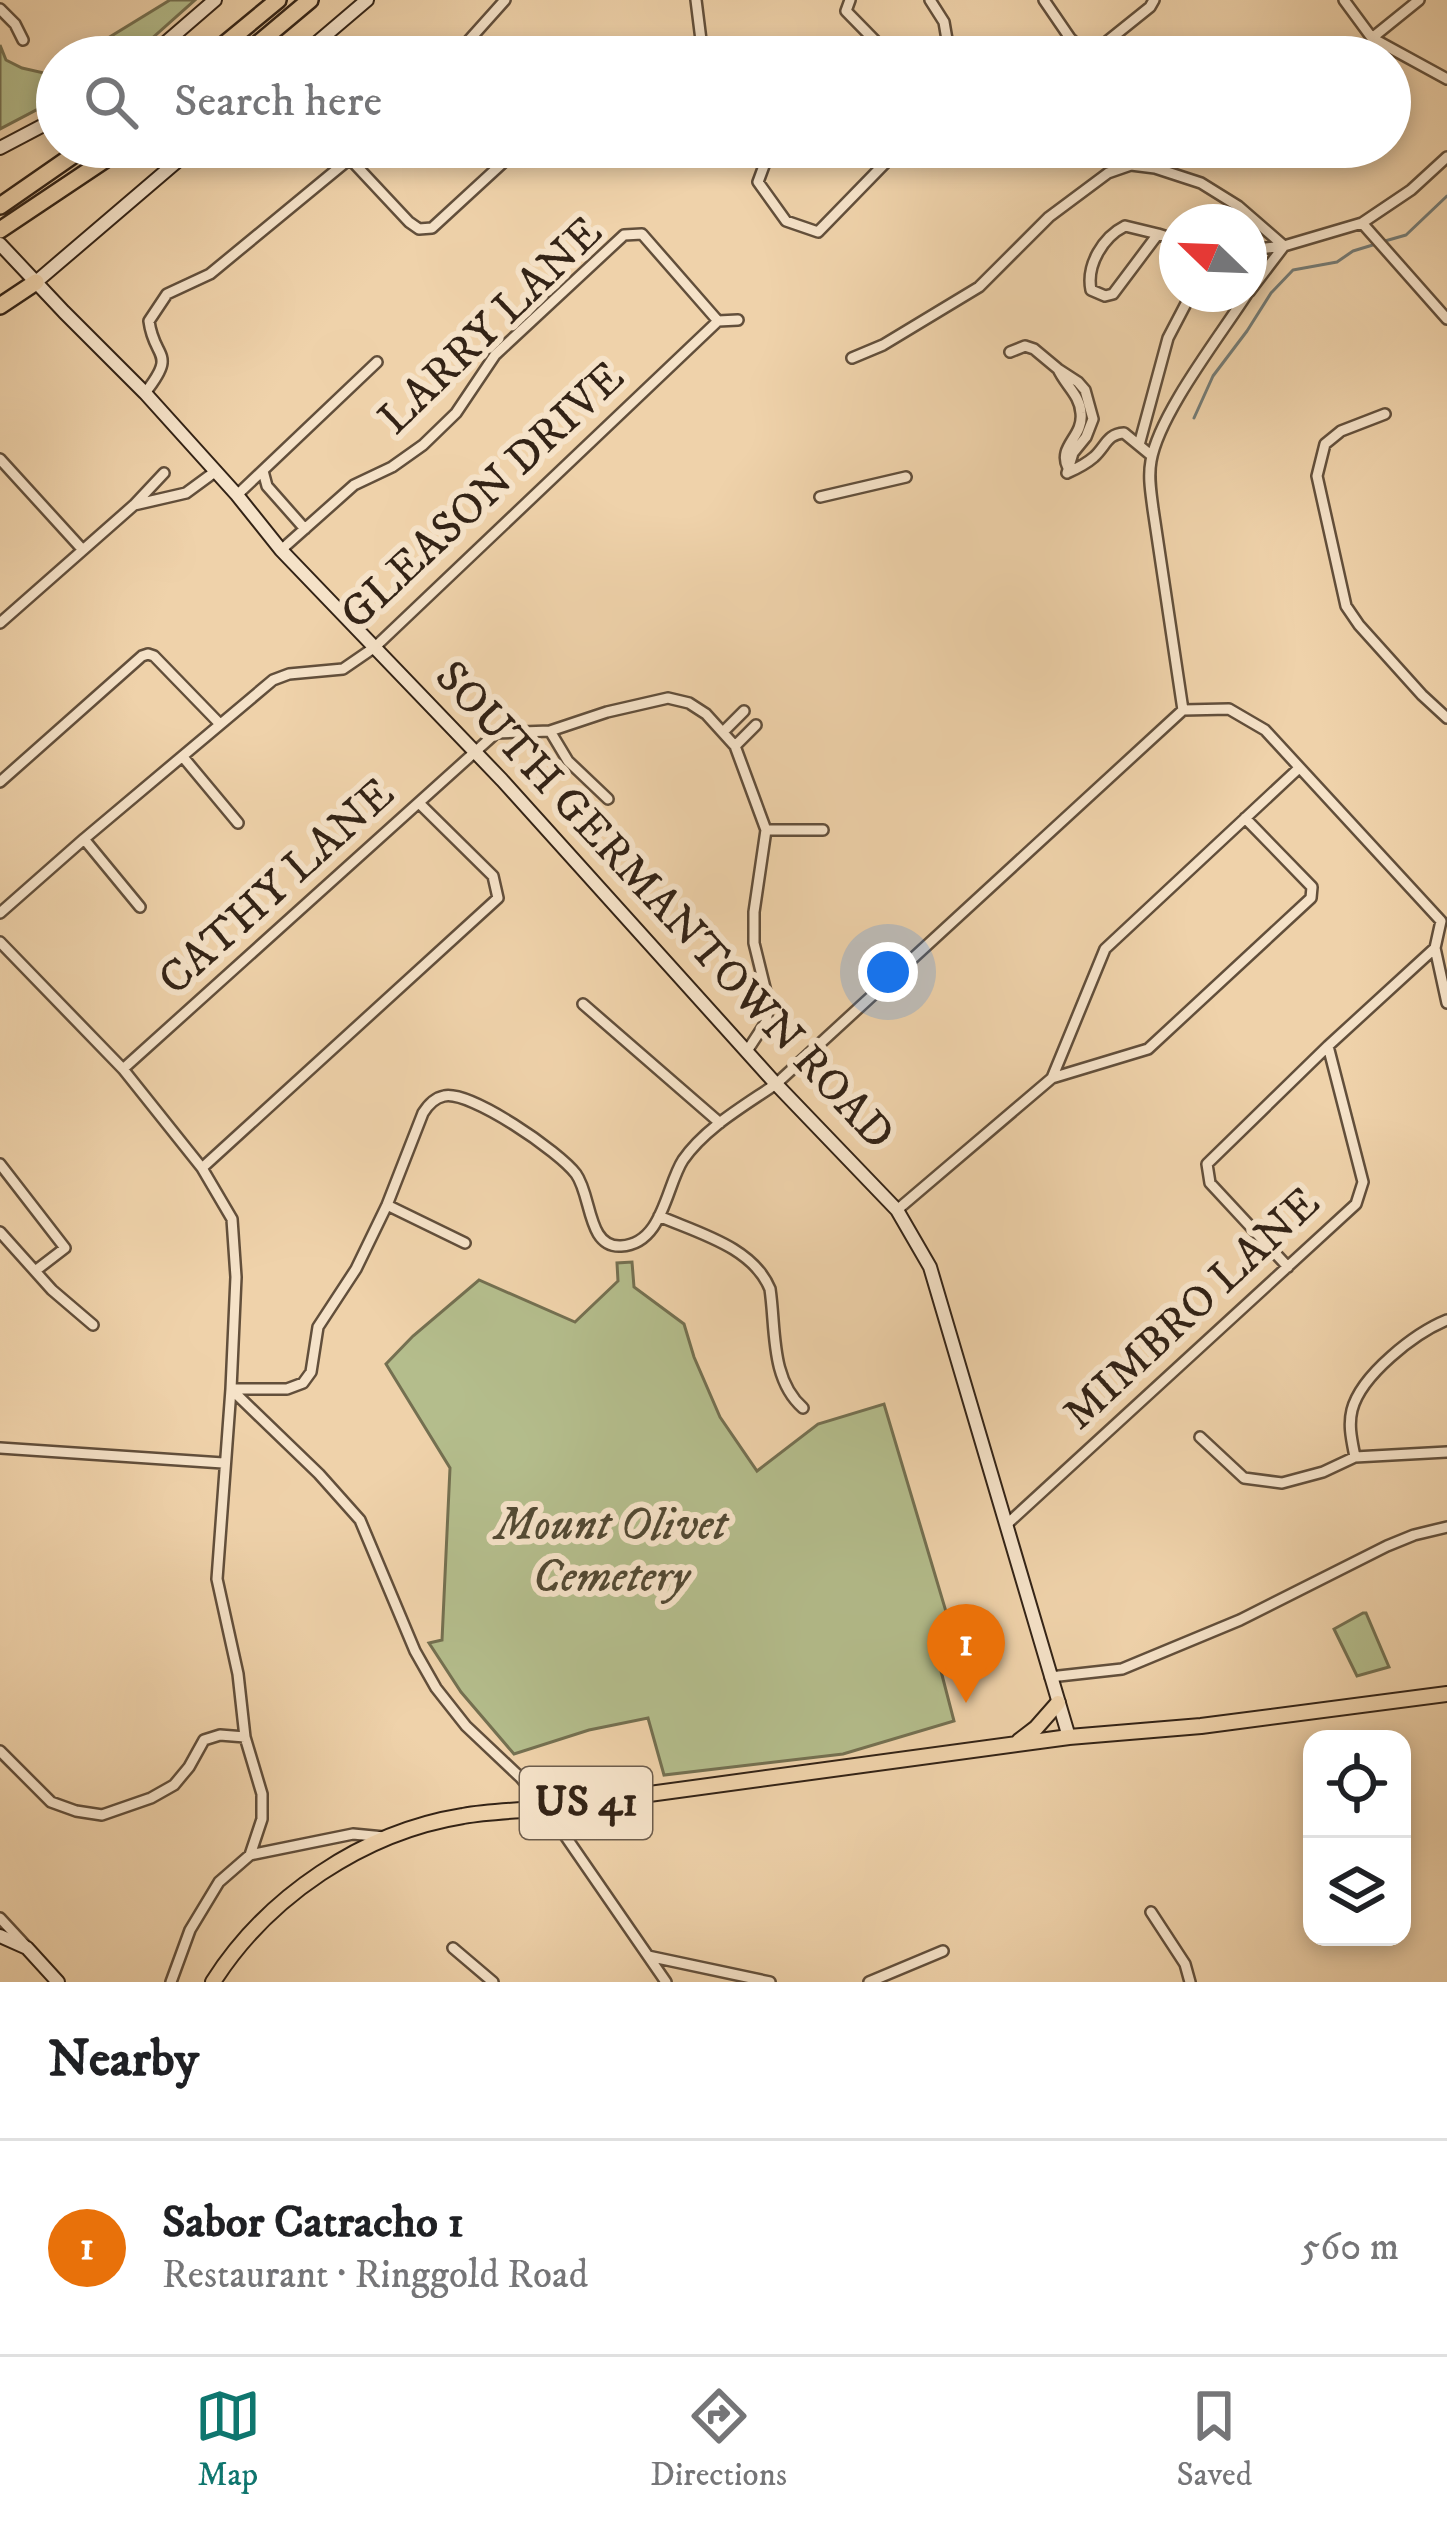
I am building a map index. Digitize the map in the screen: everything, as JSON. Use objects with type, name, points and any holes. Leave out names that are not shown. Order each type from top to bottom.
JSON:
[{"type":"highway","points":[[234,36],[278,0]]},
{"type":"highway","points":[[267,36],[310,0]]},
{"type":"highway","points":[[0,206],[55,168]]},
{"type":"highway","points":[[0,230],[94,168]]},
{"type":"highway","points":[[0,305],[36,282]]},
{"type":"main road","points":[[173,36],[214,0]]},
{"type":"main road","points":[[325,36],[367,0]]},
{"type":"main road","points":[[0,148],[36,129]]},
{"type":"main road","points":[[36,282],[169,168]]},
{"type":"main road","name":"SOUTH GERMANTOWN ROAD","points":[[0,244],[146,393],[281,550],[566,850],[776,1084],[897,1210],[930,1267],[1069,1737]]},
{"type":"main road","name":"US 41","points":[[213,1982],[230,1955],[270,1914],[331,1865],[386,1838],[463,1816],[1069,1737],[1201,1726],[1447,1694]]},
{"type":"main road","points":[[1015,1745],[1058,1703]]},
{"type":"main road","points":[[0,1936],[28,1948],[58,1982]]},
{"type":"street","points":[[473,36],[505,0]]},
{"type":"street","points":[[696,0],[700,36]]},
{"type":"street","points":[[850,0],[846,11],[870,36]]},
{"type":"street","points":[[930,0],[944,22],[946,36]]},
{"type":"street","points":[[1044,0],[1069,36]]},
{"type":"street","points":[[1116,36],[1154,0]]},
{"type":"street","points":[[1344,0],[1371,36]]},
{"type":"street","points":[[1374,36],[1419,0]]},
{"type":"street","points":[[0,8],[23,40]]},
{"type":"street","points":[[1411,59],[1447,79]]},
{"type":"street","points":[[1267,248],[1362,223],[1411,190],[1447,157]]},
{"type":"street","points":[[146,393],[162,371],[163,353],[149,321],[167,294],[210,274],[341,168]]},
{"type":"street","points":[[358,168],[419,229],[432,228],[497,168]]},
{"type":"street","points":[[763,168],[758,182],[786,221],[818,232],[880,168]]},
{"type":"street","points":[[852,358],[883,345],[979,286],[1049,217],[1108,173],[1122,168]]},
{"type":"street","points":[[1155,168],[1201,183],[1238,206],[1283,246]]},
{"type":"street","points":[[1362,223],[1447,319]]},
{"type":"street","points":[[1125,226],[1158,234],[1113,294],[1091,290],[1089,273],[1110,235],[1125,226]]},
{"type":"street","name":"LARRY LANE","points":[[281,550],[354,485],[423,445],[456,413],[495,355],[624,235],[641,234],[718,321]]},
{"type":"street","points":[[1267,267],[1283,246]]},
{"type":"street","points":[[1139,445],[1168,338],[1182,312]]},
{"type":"street","points":[[1183,710],[1153,509],[1152,456],[1166,419],[1236,312]]},
{"type":"street","points":[[718,321],[738,320]]},
{"type":"street","name":"GLEASON DRIVE","points":[[0,913],[272,680],[343,669],[375,647],[718,321]]},
{"type":"street","points":[[1010,352],[1025,346],[1034,349],[1085,390],[1092,411],[1090,429],[1066,473],[1091,461],[1114,433],[1124,433],[1152,456]]},
{"type":"street","points":[[237,495],[377,362]]},
{"type":"street","points":[[1385,414],[1341,431],[1325,444],[1317,476],[1346,606],[1447,718]]},
{"type":"street","points":[[0,459],[82,549]]},
{"type":"street","points":[[134,505],[186,494],[216,471]]},
{"type":"street","points":[[263,471],[267,486],[305,529]]},
{"type":"street","points":[[0,622],[164,473]]},
{"type":"street","points":[[820,497],[906,478]]},
{"type":"street","points":[[0,782],[148,654],[219,723]]},
{"type":"street","points":[[474,753],[496,733],[550,731],[668,698],[689,703],[723,732],[735,746],[766,830],[754,943],[769,1004],[766,1022],[747,1051]]},
{"type":"street","points":[[231,1389],[287,1389],[303,1383],[310,1372],[318,1327],[356,1269],[431,1102],[459,1095],[552,1151],[586,1190],[598,1236],[609,1244],[631,1244],[659,1216],[683,1161],[720,1123],[776,1084],[1183,710],[1228,709],[1265,730],[1442,921]]},
{"type":"street","points":[[723,732],[744,711]]},
{"type":"street","points":[[735,746],[756,725]]},
{"type":"street","points":[[550,731],[568,761],[608,799]]},
{"type":"street","name":"CATHY LANE","points":[[123,1069],[474,753]]},
{"type":"street","points":[[183,757],[238,823]]},
{"type":"street","points":[[1052,1078],[1105,949],[1298,769]]},
{"type":"street","points":[[202,1168],[498,898],[494,876],[420,803]]},
{"type":"street","points":[[897,1210],[1052,1078],[1148,1049],[1311,898],[1312,887],[1245,818]]},
{"type":"street","points":[[766,830],[823,830]]},
{"type":"street","points":[[84,839],[140,907]]},
{"type":"street","points":[[1447,908],[1436,948],[1447,1003]]},
{"type":"street","points":[[0,942],[123,1069],[202,1168],[232,1220],[236,1277],[217,1579],[238,1673],[245,1737],[262,1794],[262,1819],[250,1856]]},
{"type":"street","points":[[1288,1267],[1210,1183],[1207,1164],[1436,948]]},
{"type":"street","points":[[583,1004],[720,1123]]},
{"type":"street","name":"MIMBRO LANE","points":[[1006,1525],[1356,1204],[1363,1182],[1328,1046]]},
{"type":"street","points":[[0,1164],[65,1248],[35,1271]]},
{"type":"street","points":[[387,1205],[465,1243]]},
{"type":"street","points":[[659,1216],[732,1249],[766,1280],[782,1378],[792,1399],[803,1408]]},
{"type":"street","points":[[0,1232],[52,1290],[93,1325]]},
{"type":"street","points":[[1355,1457],[1352,1412],[1367,1381],[1395,1355],[1447,1320]]},
{"type":"street","points":[[231,1389],[320,1474],[360,1520],[415,1651],[436,1688],[546,1808],[666,1982]]},
{"type":"street","points":[[1200,1437],[1244,1478],[1282,1484],[1355,1457],[1447,1452]]},
{"type":"street","points":[[0,1448],[224,1463]]},
{"type":"street","points":[[1050,1678],[1122,1669],[1240,1620],[1414,1534],[1447,1527]]},
{"type":"street","points":[[0,1751],[51,1802],[102,1815],[174,1785],[203,1740],[245,1737]]},
{"type":"street","points":[[171,1982],[190,1930],[219,1882],[250,1856],[353,1834],[386,1838]]},
{"type":"street","points":[[1151,1912],[1185,1964],[1190,1982]]},
{"type":"street","points":[[0,1918],[28,1948]]},
{"type":"street","points":[[453,1948],[493,1982]]},
{"type":"street","points":[[869,1982],[943,1951]]},
{"type":"street","points":[[648,1956],[770,1982]]},
{"type":"green space","points":[[170,0],[195,0],[155,36],[111,36]]},
{"type":"green space","points":[[0,45],[6,60],[36,71],[36,110],[0,129]]},
{"type":"green space","name":"Mount Olivet Cemetery","points":[[632,1262],[634,1287],[684,1324],[720,1417],[757,1471],[818,1424],[884,1404],[956,1645],[936,1652],[954,1721],[843,1754],[664,1775],[648,1718],[589,1730],[514,1754],[461,1692],[429,1643],[442,1640],[450,1468],[386,1364],[479,1280],[575,1322],[618,1281],[617,1263]]},
{"type":"green space","points":[[1363,1613],[1389,1667],[1357,1676],[1334,1629]]},
{"type":"waterway","points":[[1385,241],[1406,235],[1447,196]]},
{"type":"waterway","points":[[1194,418],[1213,376],[1271,293],[1293,270],[1337,262],[1376,244]]},
{"type":"place","name":"Sabor Catracho 1","points":[[966,1703]]}]
